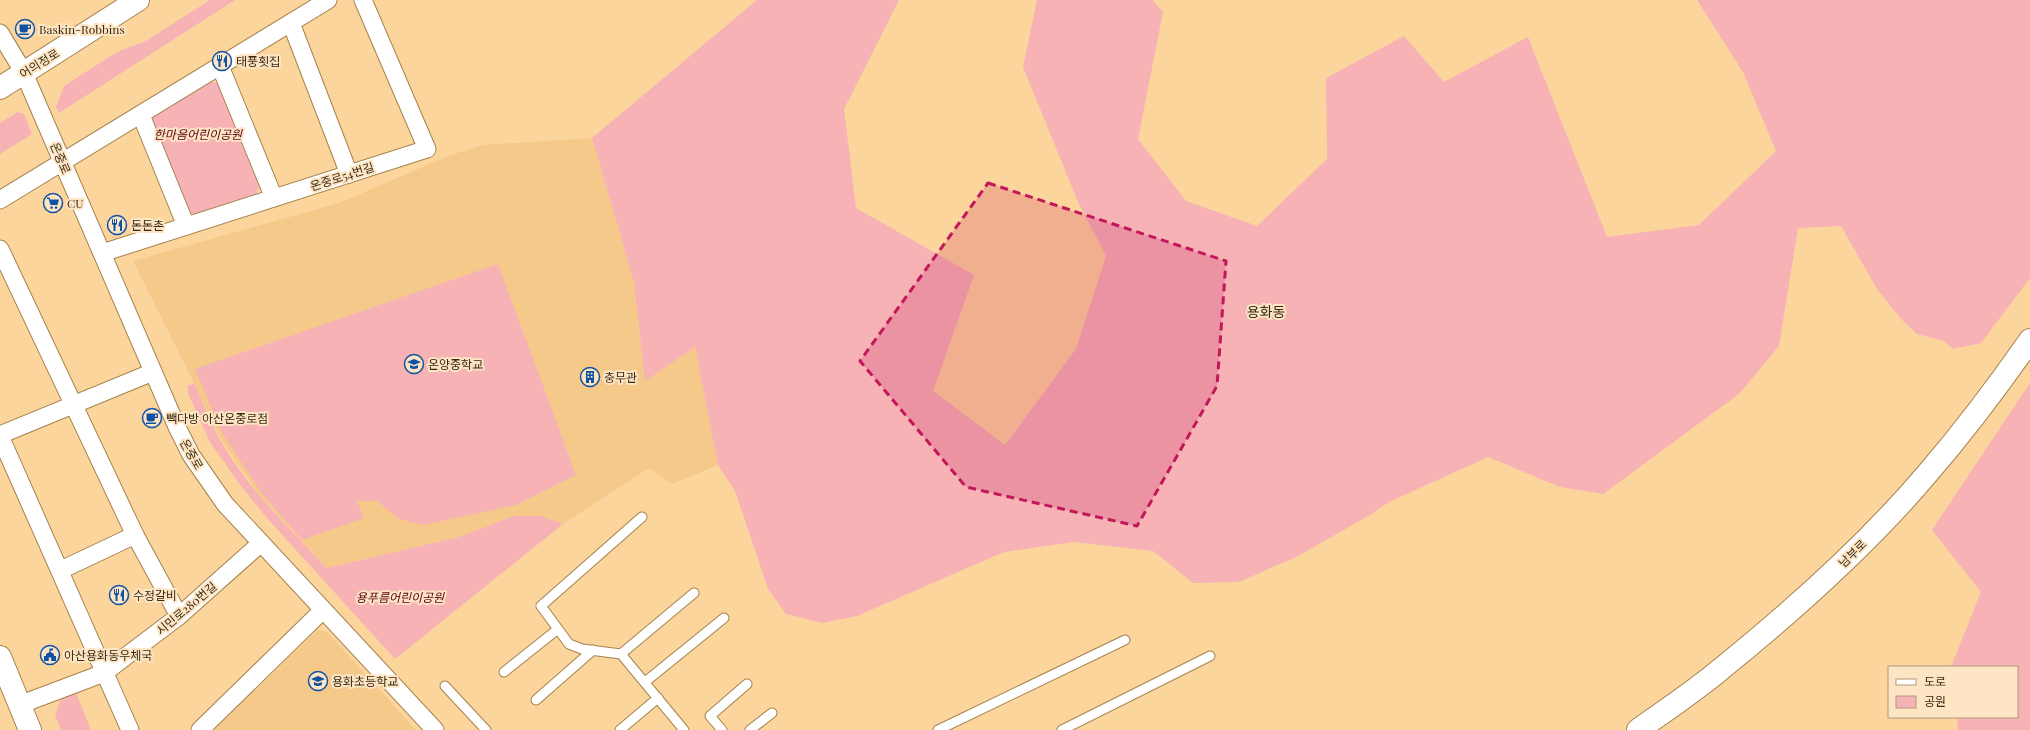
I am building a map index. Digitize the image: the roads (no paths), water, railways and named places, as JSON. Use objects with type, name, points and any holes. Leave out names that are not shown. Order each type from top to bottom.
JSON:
[{"type":"street","name":"어의정로","points":[[0,88],[138,0]]},
{"type":"street","points":[[0,200],[328,0]]},
{"type":"street","name":"온중로54번길","points":[[102,254],[427,149],[363,0]]},
{"type":"street","points":[[291,23],[349,174]]},
{"type":"street","name":"온중로","points":[[0,33],[24,73],[177,427],[207,481],[225,504],[435,730]]},
{"type":"street","points":[[220,66],[274,198]]},
{"type":"street","points":[[141,115],[186,226]]},
{"type":"street","points":[[0,249],[72,405],[135,535],[179,616]]},
{"type":"street","name":"남부로","points":[[1638,730],[1720,671],[1783,618],[1853,553],[1927,475],[1986,402],[2030,340]]},
{"type":"street","points":[[130,730],[104,673],[61,570],[0,436],[153,372]]},
{"type":"street","points":[[61,570],[135,535]]},
{"type":"street","name":"시민로280번길","points":[[20,705],[104,673],[179,616],[261,543]]},
{"type":"street","points":[[200,730],[323,610]]},
{"type":"street","points":[[0,657],[30,730]]},
{"type":"lane","points":[[642,518],[541,606],[568,644],[582,649],[621,654],[684,730]]},
{"type":"lane","points":[[621,654],[694,593]]},
{"type":"lane","points":[[645,682],[724,618]]},
{"type":"lane","points":[[504,672],[558,630]]},
{"type":"lane","points":[[938,730],[1124,640]]},
{"type":"lane","points":[[536,700],[593,650]]},
{"type":"lane","points":[[1062,730],[1210,656]]},
{"type":"lane","points":[[722,730],[710,716],[747,684]]},
{"type":"lane","points":[[445,686],[486,730]]},
{"type":"lane","points":[[620,730],[658,698]]},
{"type":"lane","points":[[750,730],[772,713]]},
{"type":"place","name":"Baskin-Robbins","points":[[25,29]]},
{"type":"place","name":"태풍횟집","points":[[222,61]]},
{"type":"place","name":"CU","points":[[53,203]]},
{"type":"place","name":"돈돈촌","points":[[117,225]]},
{"type":"place","name":"온양중학교","points":[[414,364]]},
{"type":"place","name":"충무관","points":[[590,377]]},
{"type":"place","name":"빽다방 아산온중로점","points":[[152,418]]},
{"type":"place","name":"수정갈비","points":[[119,595]]},
{"type":"place","name":"아산용화동우체국","points":[[50,655]]},
{"type":"place","name":"용화초등학교","points":[[318,681]]},
{"type":"district","name":"용화동","points":[[1266,311]]},
{"type":"park label","name":"한마음어린이공원","points":[[198,134]]},
{"type":"park label","name":"용푸름어린이공원","points":[[400,597]]}]
